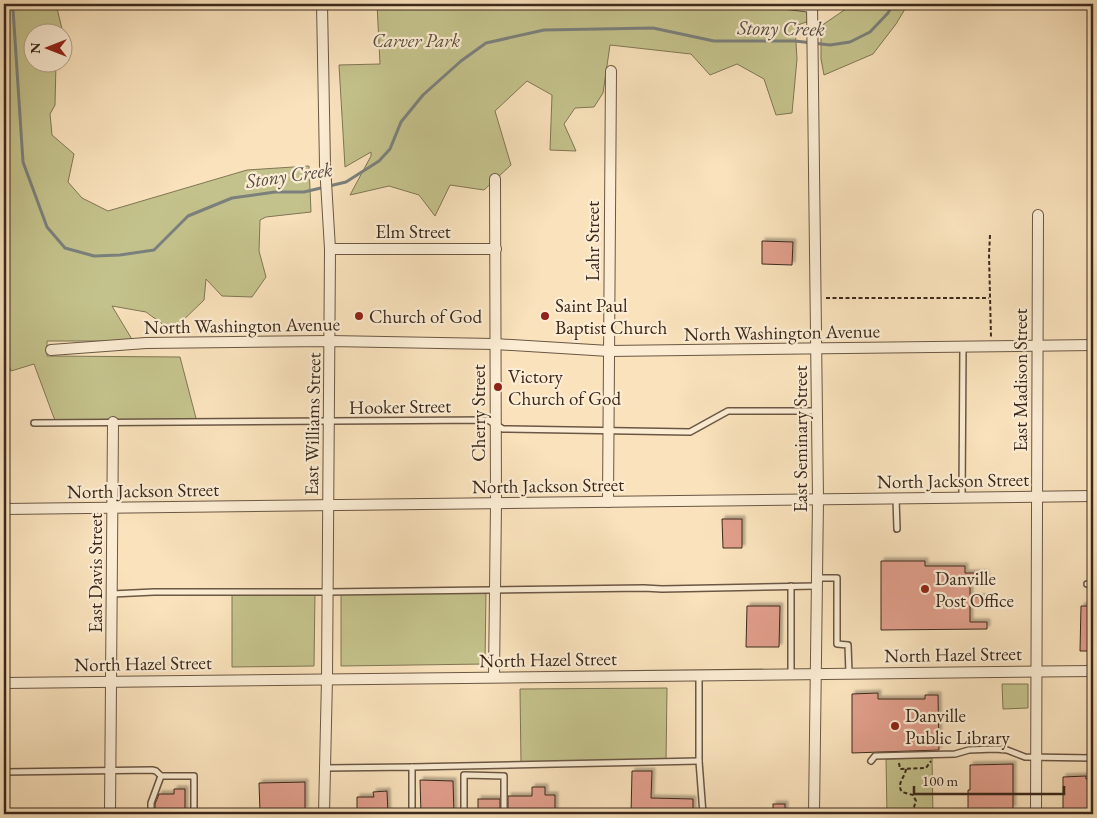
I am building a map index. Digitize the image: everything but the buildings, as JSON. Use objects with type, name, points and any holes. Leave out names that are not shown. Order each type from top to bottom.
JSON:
[{"type":"street","name":"East Williams Street","points":[[322,4],[325,166],[330,249],[328,678],[324,814]]},
{"type":"street","points":[[788,4],[812,5]]},
{"type":"street","name":"East Seminary Street","points":[[812,5],[818,411],[814,814]]},
{"type":"street","name":"Lahr Street","points":[[608,502],[611,71]]},
{"type":"street","name":"Cherry Street","points":[[494,677],[496,179]]},
{"type":"street","name":"East Madison Street","points":[[1036,814],[1038,215]]},
{"type":"street","name":"Elm Street","points":[[330,249],[496,249]]},
{"type":"street","name":"North Washington Avenue","points":[[51,350],[146,343],[330,341],[495,344],[609,352],[1093,345]]},
{"type":"street","name":"East Davis Street","points":[[110,814],[113,422]]},
{"type":"street","name":"North Jackson Street","points":[[4,509],[1093,496]]},
{"type":"street","name":"North Hazel Street","points":[[4,683],[1093,671]]},
{"type":"lane","points":[[962,498],[963,347]]},
{"type":"lane","name":"Hooker Street","points":[[34,423],[488,420],[504,429],[690,432],[728,410],[818,411]]},
{"type":"lane","points":[[896,498],[897,529]]},
{"type":"lane","points":[[112,594],[154,592],[328,592],[790,586],[838,578],[837,644],[848,645],[849,673]]},
{"type":"lane","points":[[790,586],[790,673]]},
{"type":"lane","points":[[699,674],[699,761],[702,814]]},
{"type":"lane","points":[[4,683],[4,702]]},
{"type":"lane","points":[[871,761],[875,756],[955,754],[969,750],[995,749],[1007,750],[1025,757],[1093,758]]},
{"type":"lane","points":[[325,768],[699,761]]},
{"type":"lane","points":[[412,767],[412,814]]},
{"type":"lane","points":[[4,772],[152,770],[161,776],[194,776],[194,814]]},
{"type":"lane","points":[[151,814],[151,802],[161,776]]},
{"type":"lane","points":[[464,814],[464,776],[504,776],[504,814]]},
{"type":"path","points":[[990,235],[989,298],[991,337]]},
{"type":"path","points":[[826,298],[989,298]]},
{"type":"path","points":[[898,759],[900,769],[926,768],[934,755]]},
{"type":"path","points":[[906,769],[906,774],[899,787],[902,792],[913,795],[916,801],[908,814]]},
{"type":"green space","points":[[4,4],[56,4],[60,22],[22,22],[22,72],[56,72],[55,105],[50,114],[52,135],[74,154],[68,182],[82,198],[108,211],[247,170],[309,166],[311,212],[266,217],[260,220],[259,251],[266,277],[252,297],[222,296],[206,279],[204,300],[172,331],[146,312],[112,306],[133,341],[47,341],[47,356],[180,357],[197,422],[59,423],[54,418],[34,364],[11,371],[4,353]]},
{"type":"green space","name":"Carver Park","points":[[377,4],[812,4],[812,20],[795,26],[797,59],[792,113],[776,115],[764,79],[737,64],[710,75],[691,54],[610,45],[603,93],[594,107],[575,108],[564,124],[576,151],[550,150],[552,95],[527,81],[495,111],[511,165],[484,190],[450,185],[435,216],[419,195],[389,186],[350,195],[371,156],[371,152],[345,167],[339,65],[380,64]]},
{"type":"green space","points":[[853,4],[908,4],[896,24],[873,54],[824,75],[821,59],[821,26]]},
{"type":"green space","points":[[486,591],[485,664],[341,666],[341,592]]},
{"type":"green space","points":[[232,592],[315,592],[314,666],[232,667]]},
{"type":"green space","points":[[1002,684],[1028,684],[1028,708],[1003,709]]},
{"type":"green space","points":[[667,688],[666,762],[521,764],[520,689]]},
{"type":"green space","points":[[932,758],[933,814],[887,814],[886,759]]},
{"type":"waterway","name":"Stony Creek","points":[[7,4],[13,9],[23,162],[47,227],[65,248],[94,256],[120,255],[154,250],[188,216],[232,198],[275,192],[304,192],[346,182],[379,161],[390,149],[401,122],[423,95],[461,61],[486,43],[544,30],[653,28],[714,41],[795,41],[830,45],[850,42],[870,32],[888,13],[893,4]]},
{"type":"place","name":"Church of God","points":[[359,316]]},
{"type":"place","name":"Saint Paul Baptist Church","points":[[545,316]]},
{"type":"place","name":"Victory Church of God","points":[[498,387]]},
{"type":"place","name":"Danville Post Office","points":[[925,589]]},
{"type":"place","name":"Danville Public Library","points":[[895,726]]}]
